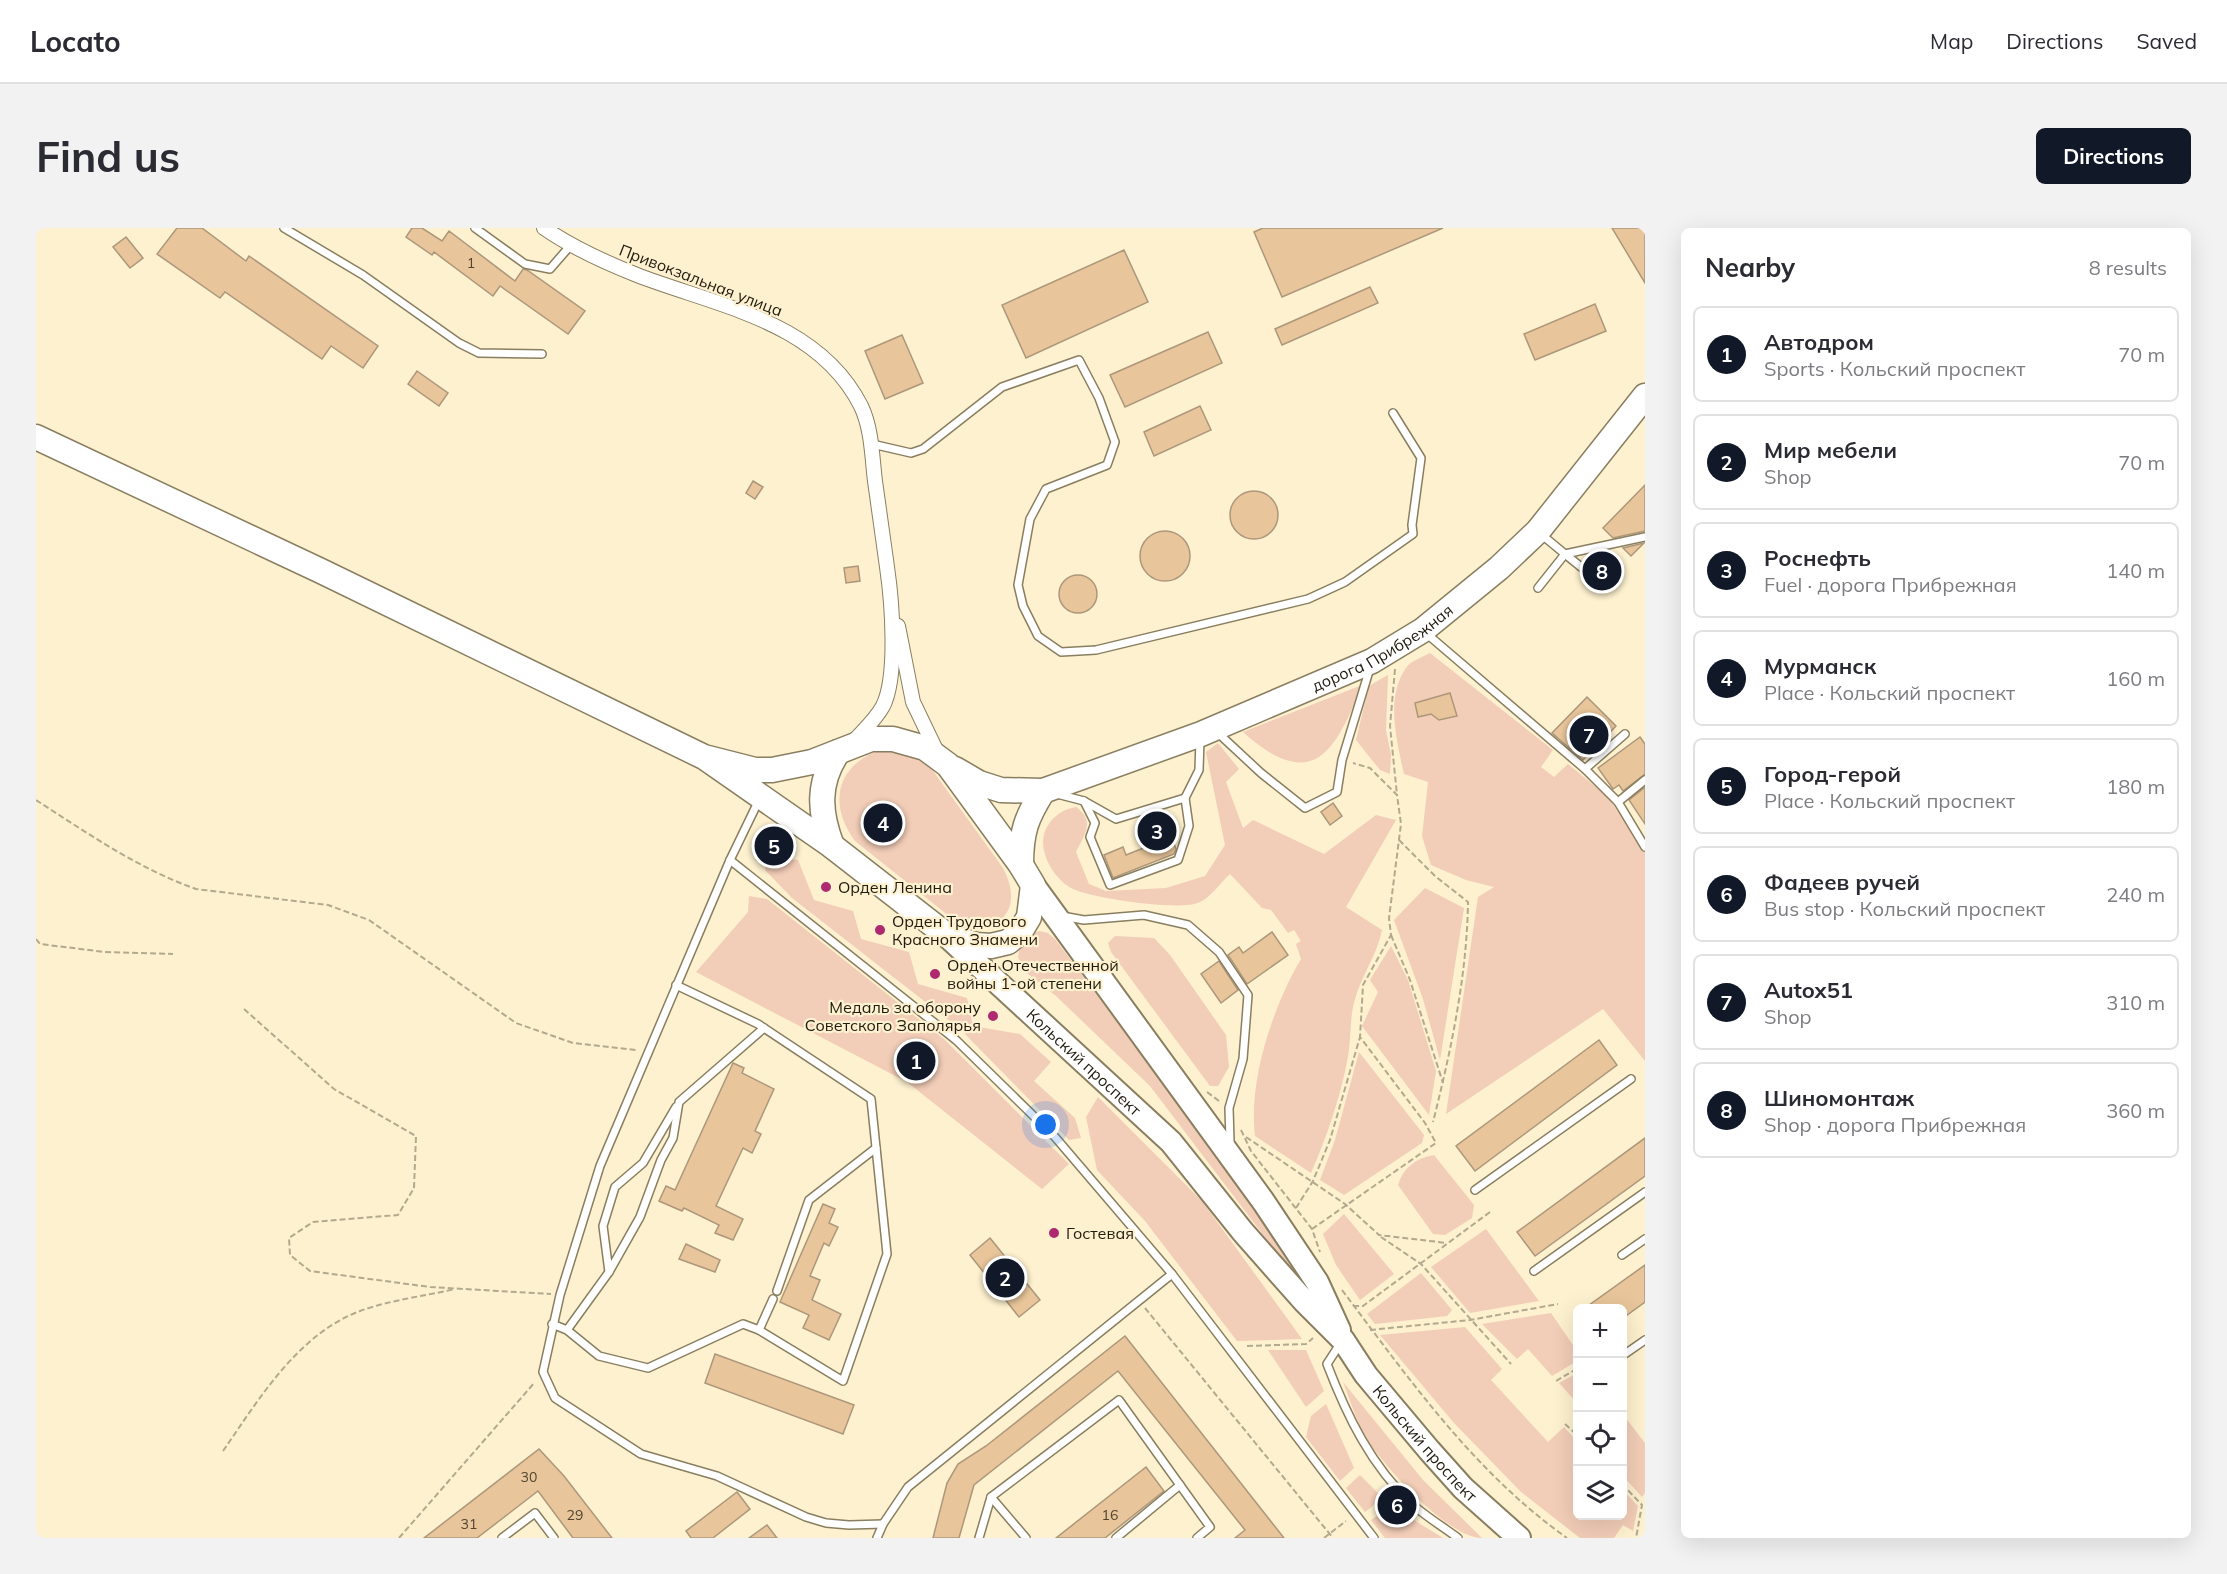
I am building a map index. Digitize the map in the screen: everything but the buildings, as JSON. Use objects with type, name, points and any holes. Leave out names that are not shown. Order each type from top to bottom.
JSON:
[{"type":"highway","name":"дорога Прибрежная","points":[[1042,791],[1207,732],[1372,661],[1423,630],[1499,568],[1538,531],[1645,396]]},
{"type":"highway","points":[[36,437],[321,571],[704,757],[747,768],[772,770],[812,762],[871,739],[892,739],[925,748],[979,783],[1001,790],[1042,791],[1027,817],[1021,838],[1021,865]]},
{"type":"highway","points":[[832,846],[823,822],[821,803],[829,765],[844,749]]},
{"type":"highway","name":"Кольский проспект","points":[[704,757],[832,846],[945,934]]},
{"type":"highway","name":"Кольский проспект","points":[[944,761],[1021,865],[1033,885]]},
{"type":"highway","points":[[945,934],[976,945],[991,946],[1008,942],[1020,932],[1029,916],[1033,885]]},
{"type":"main road","name":"Кольский проспект","points":[[1033,885],[1235,1161],[1317,1282],[1336,1328]]},
{"type":"main road","name":"Кольский проспект","points":[[945,934],[1171,1142],[1243,1232],[1336,1328],[1384,1398],[1456,1481],[1519,1538]]},
{"type":"street","name":"Привокзальная улица","points":[[544,228],[570,246],[637,275],[784,329],[826,359],[862,407],[872,444],[890,583]]},
{"type":"street","points":[[844,749],[883,705],[891,677],[893,653],[890,583]]},
{"type":"street","points":[[890,583],[913,702],[929,741],[944,761]]},
{"type":"lane","points":[[284,228],[363,275],[459,343],[479,353],[542,354]]},
{"type":"lane","points":[[475,228],[525,264],[550,270],[570,246]]},
{"type":"lane","points":[[872,444],[911,453],[923,449],[1002,387],[1079,360],[1099,398],[1115,442],[1107,465],[1046,489],[1030,519],[1018,585],[1023,606],[1038,636],[1061,652],[1096,650],[1308,599],[1345,582],[1413,534],[1413,513],[1421,458],[1393,413]]},
{"type":"lane","points":[[1538,531],[1602,584]]},
{"type":"lane","points":[[1538,588],[1564,554],[1645,537]]},
{"type":"lane","points":[[1423,630],[1585,769],[1618,802],[1644,843]]},
{"type":"lane","points":[[1084,801],[1095,823],[1090,837],[1110,885],[1178,860],[1189,826],[1185,798],[1199,770],[1207,732],[1305,808],[1337,792],[1342,760],[1372,661]]},
{"type":"lane","points":[[1585,769],[1625,734]]},
{"type":"lane","points":[[1618,802],[1645,780]]},
{"type":"lane","points":[[1042,791],[1084,801],[1116,819],[1185,798]]},
{"type":"lane","points":[[760,797],[730,860],[600,1166],[560,1295],[543,1372],[555,1398],[641,1454],[717,1476],[806,1517],[826,1523],[883,1524]]},
{"type":"lane","points":[[730,860],[956,1040],[1055,1137],[1172,1274],[1374,1538]]},
{"type":"lane","points":[[1056,915],[1084,920],[1144,915],[1188,925],[1218,952],[1248,995],[1243,1059],[1228,1108],[1229,1137],[1235,1161]]},
{"type":"lane","points":[[552,1324],[567,1330],[598,1356],[648,1368],[743,1324],[759,1330],[843,1380],[887,1254],[871,1099],[764,1028],[676,985]]},
{"type":"lane","points":[[609,1272],[603,1226],[615,1187],[643,1163],[679,1102],[764,1028]]},
{"type":"lane","points":[[1475,1190],[1631,1079]]},
{"type":"lane","points":[[567,1330],[609,1272],[640,1217],[660,1160],[673,1138],[679,1102]]},
{"type":"lane","points":[[777,1291],[809,1200],[876,1148]]},
{"type":"lane","points":[[1534,1271],[1645,1192]]},
{"type":"lane","points":[[1622,1255],[1645,1239]]},
{"type":"lane","points":[[877,1538],[883,1524],[908,1486],[1172,1274]]},
{"type":"lane","points":[[759,1330],[773,1299]]},
{"type":"lane","points":[[1336,1328],[1327,1364],[1345,1413],[1380,1467],[1402,1494],[1458,1538]]},
{"type":"lane","points":[[1627,1353],[1645,1340]]},
{"type":"lane","points":[[979,1538],[991,1497],[1119,1400],[1210,1527],[1197,1538]]},
{"type":"lane","points":[[1116,1538],[1180,1485]]},
{"type":"lane","points":[[991,1497],[1026,1538]]},
{"type":"lane","points":[[502,1538],[535,1513],[554,1538]]},
{"type":"path","points":[[1398,665],[1391,689],[1390,726],[1401,824],[1389,918],[1391,935],[1410,980],[1443,1083]]},
{"type":"path","points":[[1342,760],[1370,768],[1397,795]]},
{"type":"path","points":[[36,800],[106,845],[180,884],[196,889],[328,905],[369,920],[516,1023],[573,1043],[648,1052]]},
{"type":"path","points":[[1399,840],[1435,876],[1468,902],[1468,938],[1443,1083],[1433,1122]]},
{"type":"path","points":[[1296,1208],[1313,1181],[1330,1140],[1360,1037],[1363,985],[1391,935]]},
{"type":"path","points":[[36,939],[40,944],[105,952],[172,954]]},
{"type":"path","points":[[244,1009],[334,1089],[416,1136],[414,1188],[398,1215],[313,1222],[289,1238],[290,1255],[310,1271],[458,1288],[560,1295]]},
{"type":"path","points":[[1312,1229],[1436,1143],[1425,1124],[1360,1037]]},
{"type":"path","points":[[1202,1089],[1214,1095],[1230,1115],[1246,1137],[1251,1151],[1312,1229],[1324,1261]]},
{"type":"path","points":[[1246,1137],[1346,1204],[1378,1235],[1422,1264],[1510,1364]]},
{"type":"path","points":[[1354,1306],[1363,1306],[1490,1212]]},
{"type":"path","points":[[1378,1235],[1447,1243]]},
{"type":"path","points":[[223,1451],[272,1380],[321,1333],[360,1311],[458,1288]]},
{"type":"path","points":[[1341,1288],[1370,1330],[1463,1447],[1549,1525],[1567,1538]]},
{"type":"path","points":[[1138,1301],[1333,1538]]},
{"type":"path","points":[[1370,1330],[1470,1320],[1558,1304]]},
{"type":"path","points":[[1247,1346],[1306,1344],[1336,1328],[1354,1306]]},
{"type":"path","points":[[1556,1381],[1573,1371]]},
{"type":"path","points":[[399,1538],[543,1372]]},
{"type":"path","points":[[1565,1424],[1573,1431]]},
{"type":"path","points":[[1627,1488],[1642,1505]]},
{"type":"path","points":[[1636,1538],[1642,1505],[1645,1501]]},
{"type":"path","points":[[1324,1538],[1356,1514]]},
{"type":"shaded area","points":[[1430,653],[1553,750],[1541,767],[1554,777],[1568,764],[1608,797],[1645,851],[1645,1061],[1603,1009],[1446,1114],[1478,897],[1494,887],[1466,880],[1431,865],[1422,836],[1428,782],[1404,774],[1394,720],[1396,693],[1408,666]]},
{"type":"shaded area","points":[[1388,675],[1386,730],[1391,755],[1390,774],[1380,770],[1356,740],[1369,686]]},
{"type":"shaded area","points":[[1362,685],[1342,730],[1331,746],[1318,757],[1304,762],[1287,760],[1267,751],[1243,732]]},
{"type":"shaded area","points":[[1218,743],[1239,769],[1226,782],[1243,828],[1253,820],[1324,854],[1376,815],[1396,820],[1346,907],[1382,930],[1380,940],[1357,993],[1351,1020],[1349,1049],[1339,1095],[1311,1173],[1255,1136],[1255,1092],[1265,1044],[1281,999],[1301,959],[1296,944],[1301,941],[1294,930],[1288,933],[1271,910],[1262,908],[1230,874],[1204,900],[1190,905],[1136,903],[1083,893],[1066,884],[1053,871],[1043,844],[1047,827],[1053,819],[1067,809],[1076,807],[1082,812],[1087,823],[1085,834],[1076,852],[1089,884],[1106,891],[1166,888],[1205,876],[1225,845],[1206,752]]},
{"type":"shaded area","points":[[886,748],[902,749],[928,764],[1003,868],[1009,883],[1010,906],[1005,915],[997,921],[987,925],[959,924],[855,841],[841,812],[839,798],[842,785],[847,773],[857,763],[870,754]]},
{"type":"shaded area","points":[[766,858],[798,860],[814,900],[853,911],[861,939],[909,952],[918,984],[967,998],[973,1026],[1020,1034],[1051,1062],[1034,1081],[1075,1118],[1081,1138],[1069,1140],[960,1029],[792,898],[765,870]]},
{"type":"shaded area","points":[[1425,888],[1464,908],[1440,1060],[1423,999],[1394,920]]},
{"type":"shaded area","points":[[749,896],[767,899],[944,1039],[1069,1164],[1042,1189],[907,1082],[696,972],[748,912]]},
{"type":"shaded area","points":[[1039,931],[1048,933],[1055,939],[1285,1247],[1321,1311],[1150,1086],[1056,996],[1023,970],[1018,957],[1020,945],[1029,934]]},
{"type":"shaded area","points":[[1115,936],[1154,938],[1170,955],[1226,1035],[1229,1067],[1218,1086],[1210,1086],[1111,952],[1108,943]]},
{"type":"shaded area","points":[[1391,946],[1408,980],[1436,1071],[1429,1115],[1362,1026],[1378,992],[1370,980]]},
{"type":"shaded area","points":[[1359,1052],[1424,1135],[1422,1143],[1344,1195],[1320,1180],[1335,1140]]},
{"type":"shaded area","points":[[1098,1097],[1202,1201],[1302,1339],[1237,1341],[1145,1221],[1097,1170],[1086,1117]]},
{"type":"shaded area","points":[[1434,1155],[1474,1205],[1472,1218],[1445,1235],[1433,1234],[1398,1185],[1403,1174],[1411,1165]]},
{"type":"shaded area","points":[[1344,1214],[1394,1274],[1360,1300],[1336,1265],[1323,1234]]},
{"type":"shaded area","points":[[1486,1229],[1539,1301],[1470,1313],[1431,1267]]},
{"type":"shaded area","points":[[1421,1273],[1452,1310],[1447,1316],[1375,1324],[1367,1314]]},
{"type":"shaded area","points":[[1551,1313],[1573,1345],[1573,1363],[1552,1376],[1528,1349],[1517,1359],[1482,1324]]},
{"type":"shaded area","points":[[1465,1327],[1502,1369],[1491,1380],[1548,1442],[1564,1427],[1573,1437],[1573,1520],[1627,1520],[1627,1494],[1638,1506],[1633,1531],[1623,1525],[1614,1538],[1580,1538],[1521,1492],[1454,1423],[1380,1335]]},
{"type":"shaded area","points":[[1268,1350],[1306,1350],[1324,1391],[1306,1407]]},
{"type":"shaded area","points":[[1573,1375],[1573,1399],[1559,1383]]},
{"type":"shaded area","points":[[1343,1382],[1423,1480],[1482,1538],[1468,1535],[1453,1527],[1405,1486],[1366,1438]]},
{"type":"shaded area","points":[[1326,1404],[1354,1468],[1340,1481],[1306,1437],[1311,1416]]},
{"type":"shaded area","points":[[1627,1420],[1645,1443],[1645,1493],[1642,1497],[1627,1480]]},
{"type":"shaded area","points":[[1360,1475],[1383,1498],[1365,1512],[1346,1488]]},
{"type":"shaded area","points":[[1391,1506],[1443,1538],[1385,1538],[1371,1520]]},
{"type":"place","name":"Шиномонтаж","points":[[1602,571]]},
{"type":"place","name":"Autox51","points":[[1589,735]]},
{"type":"place","name":"Мурманск","points":[[883,823]]},
{"type":"place","name":"Роснефть","points":[[1157,831]]},
{"type":"place","name":"Город-герой","points":[[774,846]]},
{"type":"place","name":"Орден Ленина","points":[[826,887]]},
{"type":"place","name":"Орден Трудового Красного Знамени","points":[[880,930]]},
{"type":"place","name":"Орден Отечественной войны 1-ой степени","points":[[935,974]]},
{"type":"place","name":"Медаль за оборону Советского Заполярья","points":[[993,1016]]},
{"type":"place","name":"Автодром","points":[[916,1061]]},
{"type":"place","name":"Гостевая","points":[[1054,1233]]},
{"type":"place","name":"Мир мебели","points":[[1005,1278]]},
{"type":"place","name":"Фадеев ручей","points":[[1397,1505]]}]
